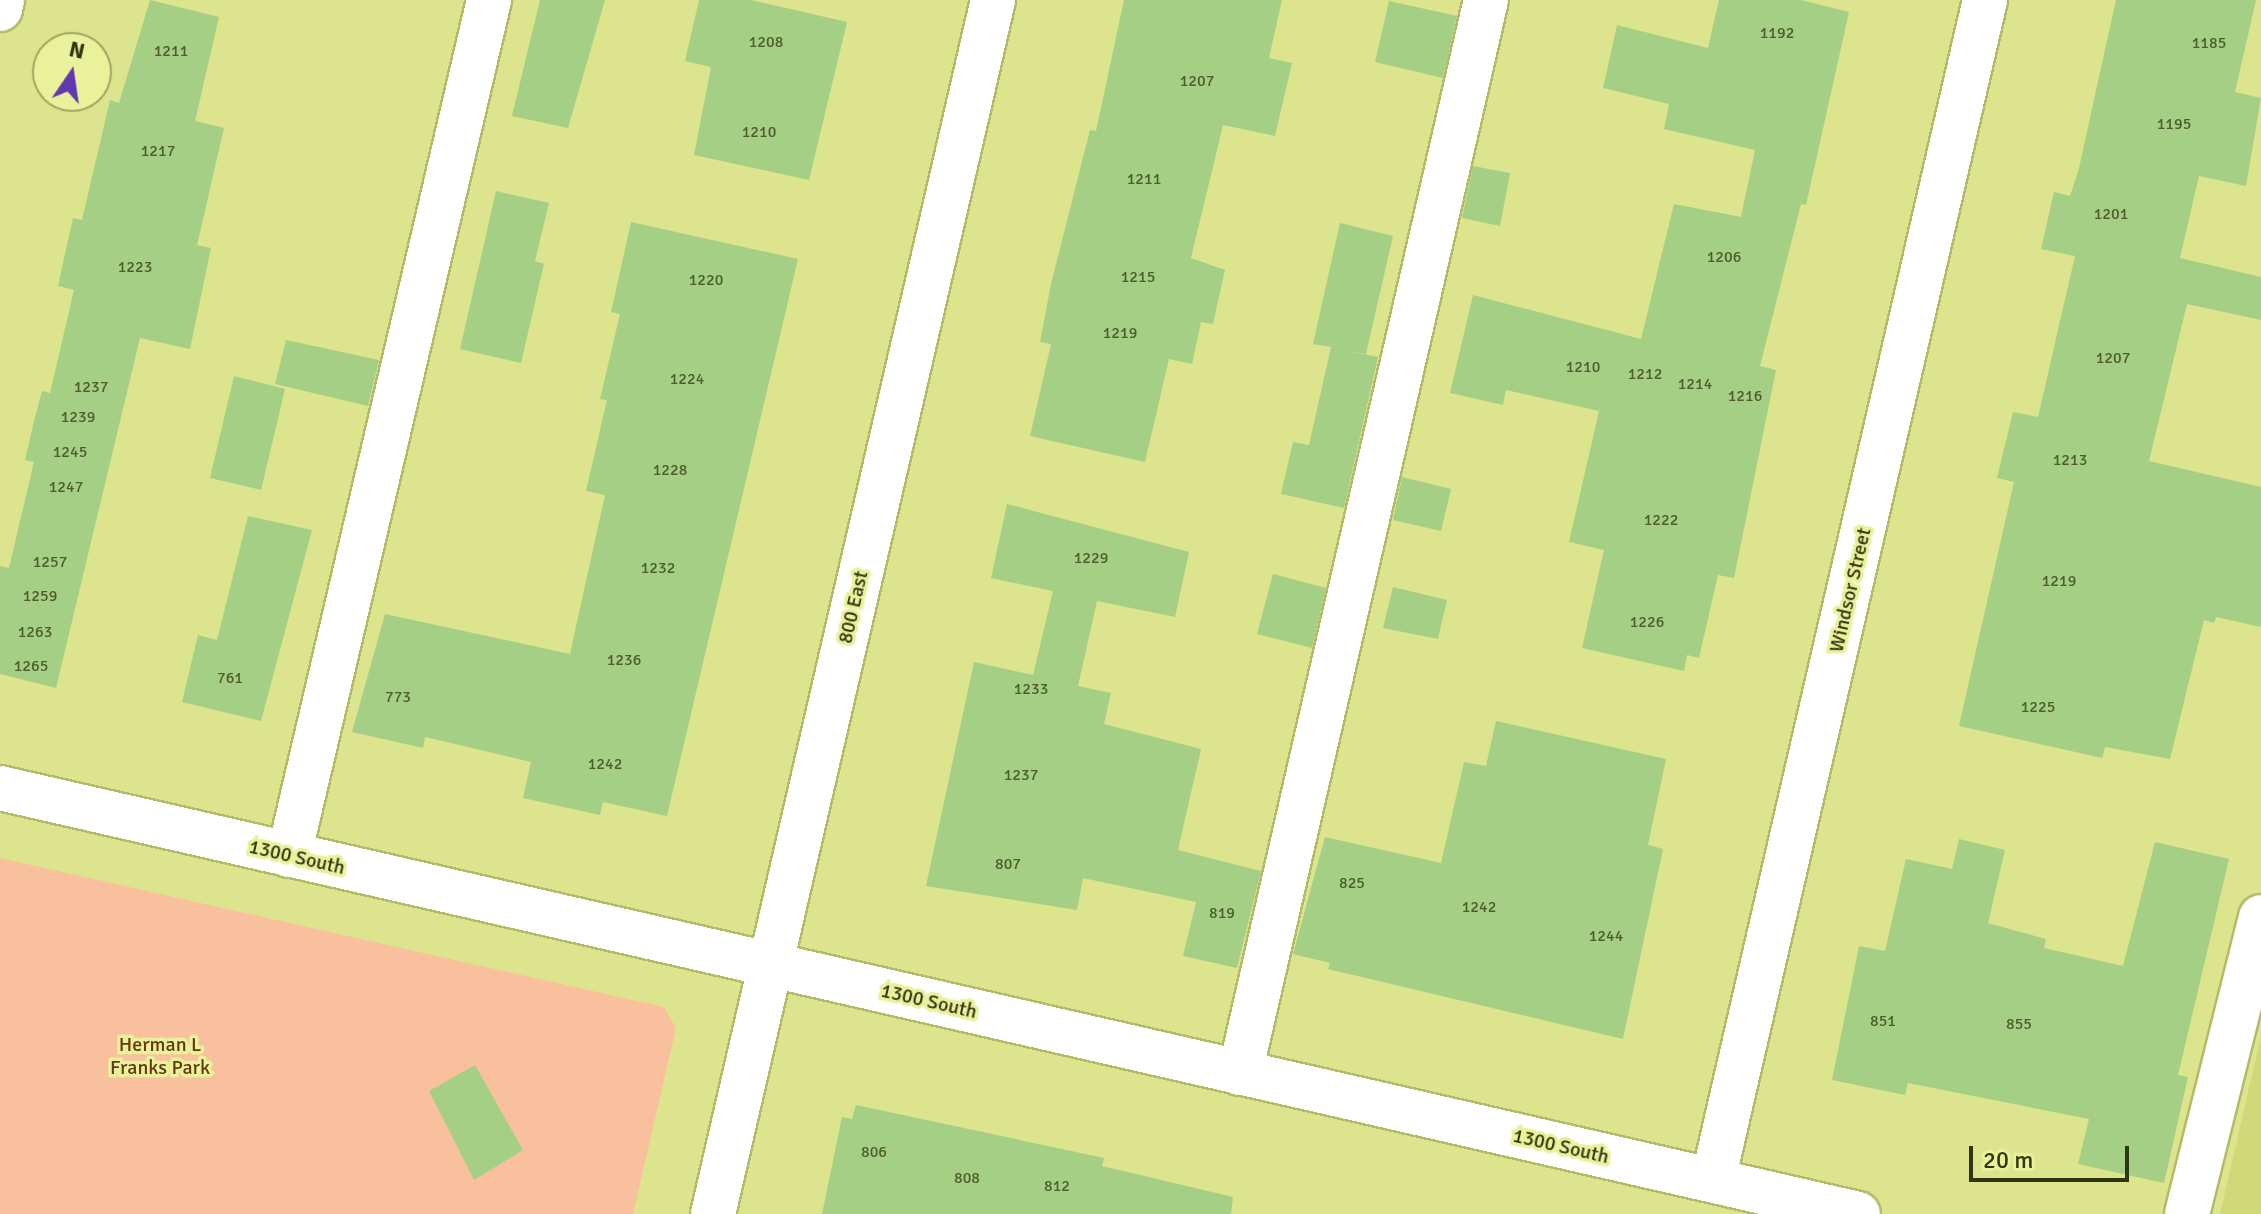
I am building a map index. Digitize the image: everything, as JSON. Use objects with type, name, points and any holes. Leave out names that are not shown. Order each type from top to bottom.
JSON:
[{"type":"street","points":[[0,9],[2,0]]},
{"type":"street","points":[[289,855],[489,0]]},
{"type":"street","name":"800 East","points":[[713,1214],[993,0]]},
{"type":"street","points":[[1240,1073],[1486,0]]},
{"type":"street","name":"Windsor Street","points":[[1713,1180],[1985,0]]},
{"type":"street","name":"1300 South","points":[[0,788],[1858,1214]]},
{"type":"street","points":[[2187,1214],[2261,917]]},
{"type":"shaded area","points":[[2261,1036],[2261,1214],[2220,1214]]},
{"type":"green space","name":"Herman L Franks Park","points":[[0,858],[664,1007],[676,1028],[633,1214],[0,1214]]},
{"type":"building","points":[[150,0],[219,17],[195,121],[224,128],[197,245],[211,248],[190,349],[140,338],[56,688],[0,674],[0,566],[9,568],[34,462],[25,460],[33,425],[42,391],[50,393],[74,290],[58,286],[73,218],[82,220],[107,112],[112,112],[112,101],[119,103]]},
{"type":"building","points":[[540,0],[605,0],[568,128],[512,116]]},
{"type":"building","points":[[699,0],[751,0],[847,22],[809,180],[694,155],[711,67],[685,61]]},
{"type":"building","points":[[1124,0],[1282,0],[1269,58],[1292,63],[1275,136],[1223,125],[1191,258],[1225,270],[1213,324],[1201,322],[1192,364],[1169,359],[1145,462],[1030,436],[1051,344],[1040,342],[1051,284],[1090,130],[1096,131]]},
{"type":"building","points":[[1719,0],[1801,0],[1849,12],[1806,205],[1801,204],[1760,366],[1776,370],[1734,578],[1718,575],[1699,658],[1687,655],[1684,671],[1582,648],[1604,550],[1569,542],[1599,411],[1506,390],[1503,405],[1450,393],[1473,295],[1641,339],[1674,204],[1741,217],[1755,150],[1664,129],[1669,104],[1603,88],[1617,25],[1708,48]]},
{"type":"building","points":[[2116,0],[2256,0],[2235,92],[2261,98],[2246,186],[2199,176],[2180,258],[2261,277],[2261,320],[2187,304],[2149,461],[2261,487],[2261,627],[2216,617],[2214,623],[2204,620],[2170,759],[2105,747],[2102,758],[1959,726],[2014,482],[1997,478],[2013,412],[2038,417],[2075,256],[2041,249],[2054,192],[2070,196],[2079,168]]},
{"type":"building","points":[[1389,1],[1457,16],[1443,78],[1375,62]]},
{"type":"building","points":[[1473,166],[1510,173],[1500,226],[1462,218]]},
{"type":"building","points":[[496,191],[549,203],[535,261],[544,264],[521,363],[460,349]]},
{"type":"building","points":[[631,222],[798,259],[667,816],[603,802],[600,815],[523,798],[531,762],[425,737],[423,748],[352,732],[385,614],[570,654],[605,495],[586,491],[607,400],[600,399],[620,314],[611,312]]},
{"type":"building","points":[[1340,223],[1393,236],[1366,354],[1343,350],[1378,357],[1344,508],[1281,494],[1293,442],[1309,445],[1331,347],[1313,344]]},
{"type":"building","points":[[286,340],[379,360],[368,406],[275,384]]},
{"type":"building","points":[[234,376],[285,389],[261,490],[210,478]]},
{"type":"building","points":[[1402,477],[1451,489],[1441,531],[1393,520]]},
{"type":"building","points":[[1007,504],[1189,552],[1175,617],[1097,601],[1078,686],[1111,693],[1104,724],[1201,749],[1178,850],[1261,871],[1237,968],[1183,956],[1196,902],[1083,878],[1077,910],[926,886],[974,662],[1033,675],[1053,591],[991,578]]},
{"type":"building","points":[[248,516],[312,530],[261,721],[182,702],[198,635],[217,640]]},
{"type":"building","points":[[1273,574],[1326,588],[1312,648],[1257,634]]},
{"type":"building","points":[[1393,587],[1447,600],[1438,639],[1383,628]]},
{"type":"building","points":[[1496,721],[1666,759],[1648,845],[1663,849],[1623,1039],[1328,969],[1330,963],[1293,954],[1325,837],[1441,863],[1464,762],[1486,766]]},
{"type":"building","points":[[1959,839],[2005,850],[1988,923],[2046,939],[2044,948],[2123,966],[2155,842],[2229,859],[2178,1075],[2188,1077],[2164,1183],[2078,1164],[2089,1119],[1908,1083],[1905,1095],[1832,1080],[1859,946],[1885,951],[1906,859],[1952,869]]},
{"type":"building","points":[[475,1065],[523,1150],[474,1180],[429,1091]]},
{"type":"building","points":[[856,1105],[1104,1158],[1102,1166],[1233,1197],[1231,1214],[822,1214],[842,1117],[852,1119]]}]
